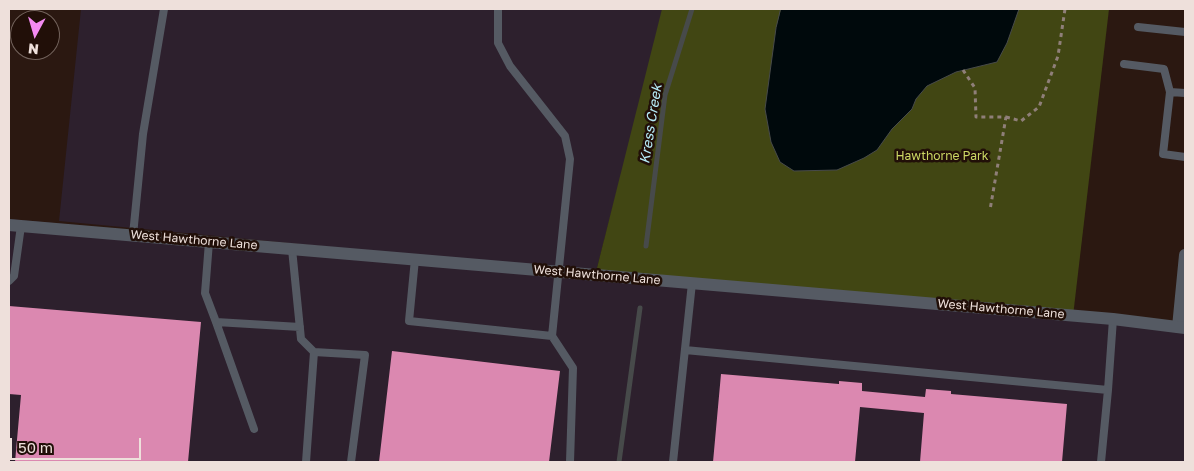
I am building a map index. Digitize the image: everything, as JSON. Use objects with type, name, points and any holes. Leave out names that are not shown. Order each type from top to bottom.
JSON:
[{"type":"street","name":"West Hawthorne Lane","points":[[15,225],[1113,319],[1182,327]]},
{"type":"street","points":[[1182,327],[1185,254]]},
{"type":"lane","points":[[133,235],[143,134],[164,9]]},
{"type":"lane","points":[[498,9],[498,43],[510,66],[565,136],[570,159],[552,336],[573,368],[570,462]]},
{"type":"lane","points":[[1138,27],[1185,32]]},
{"type":"lane","points":[[1124,64],[1164,69],[1170,92],[1164,154],[1185,157]]},
{"type":"lane","points":[[1170,92],[1185,93]]},
{"type":"lane","points":[[9,281],[14,276],[15,225]]},
{"type":"lane","points":[[209,242],[205,294],[254,429]]},
{"type":"lane","points":[[292,249],[302,339],[314,352],[365,355],[351,462]]},
{"type":"lane","points":[[415,259],[409,321],[552,336]]},
{"type":"lane","points":[[673,462],[692,283]]},
{"type":"lane","points":[[1101,462],[1113,319]]},
{"type":"lane","points":[[216,322],[300,327]]},
{"type":"lane","points":[[685,350],[1108,390]]},
{"type":"lane","points":[[306,462],[314,352]]},
{"type":"path","points":[[963,70],[975,88],[976,116],[1006,117],[1021,121],[1040,107],[1058,56],[1065,9]]},
{"type":"path","points":[[990,210],[1006,117]]},
{"type":"shaded area","points":[[81,9],[664,9],[596,272],[1185,325],[1185,462],[9,462],[9,219],[457,259],[59,221]]},
{"type":"shaded area","points":[[781,9],[1019,9],[1007,43],[997,62],[956,72],[927,86],[916,99],[912,109],[892,129],[877,150],[837,170],[794,171],[780,162],[771,142],[765,109],[776,28]]},
{"type":"green space","name":"Hawthorne Park","points":[[662,9],[1109,9],[1073,316],[596,272]]},
{"type":"building","points":[[9,306],[201,322],[188,462],[15,462],[21,395],[9,394]]},
{"type":"building","points":[[392,351],[560,371],[549,462],[379,462]]},
{"type":"building","points":[[721,374],[839,384],[839,381],[862,383],[862,391],[925,397],[926,389],[951,391],[951,394],[1067,404],[1062,462],[920,462],[924,413],[860,407],[855,462],[713,462]]},
{"type":"waterway","name":"Kress Creek","points":[[646,246],[665,95],[692,9]]},
{"type":"waterway","name":"Kress Creek","points":[[619,462],[640,308]]}]
